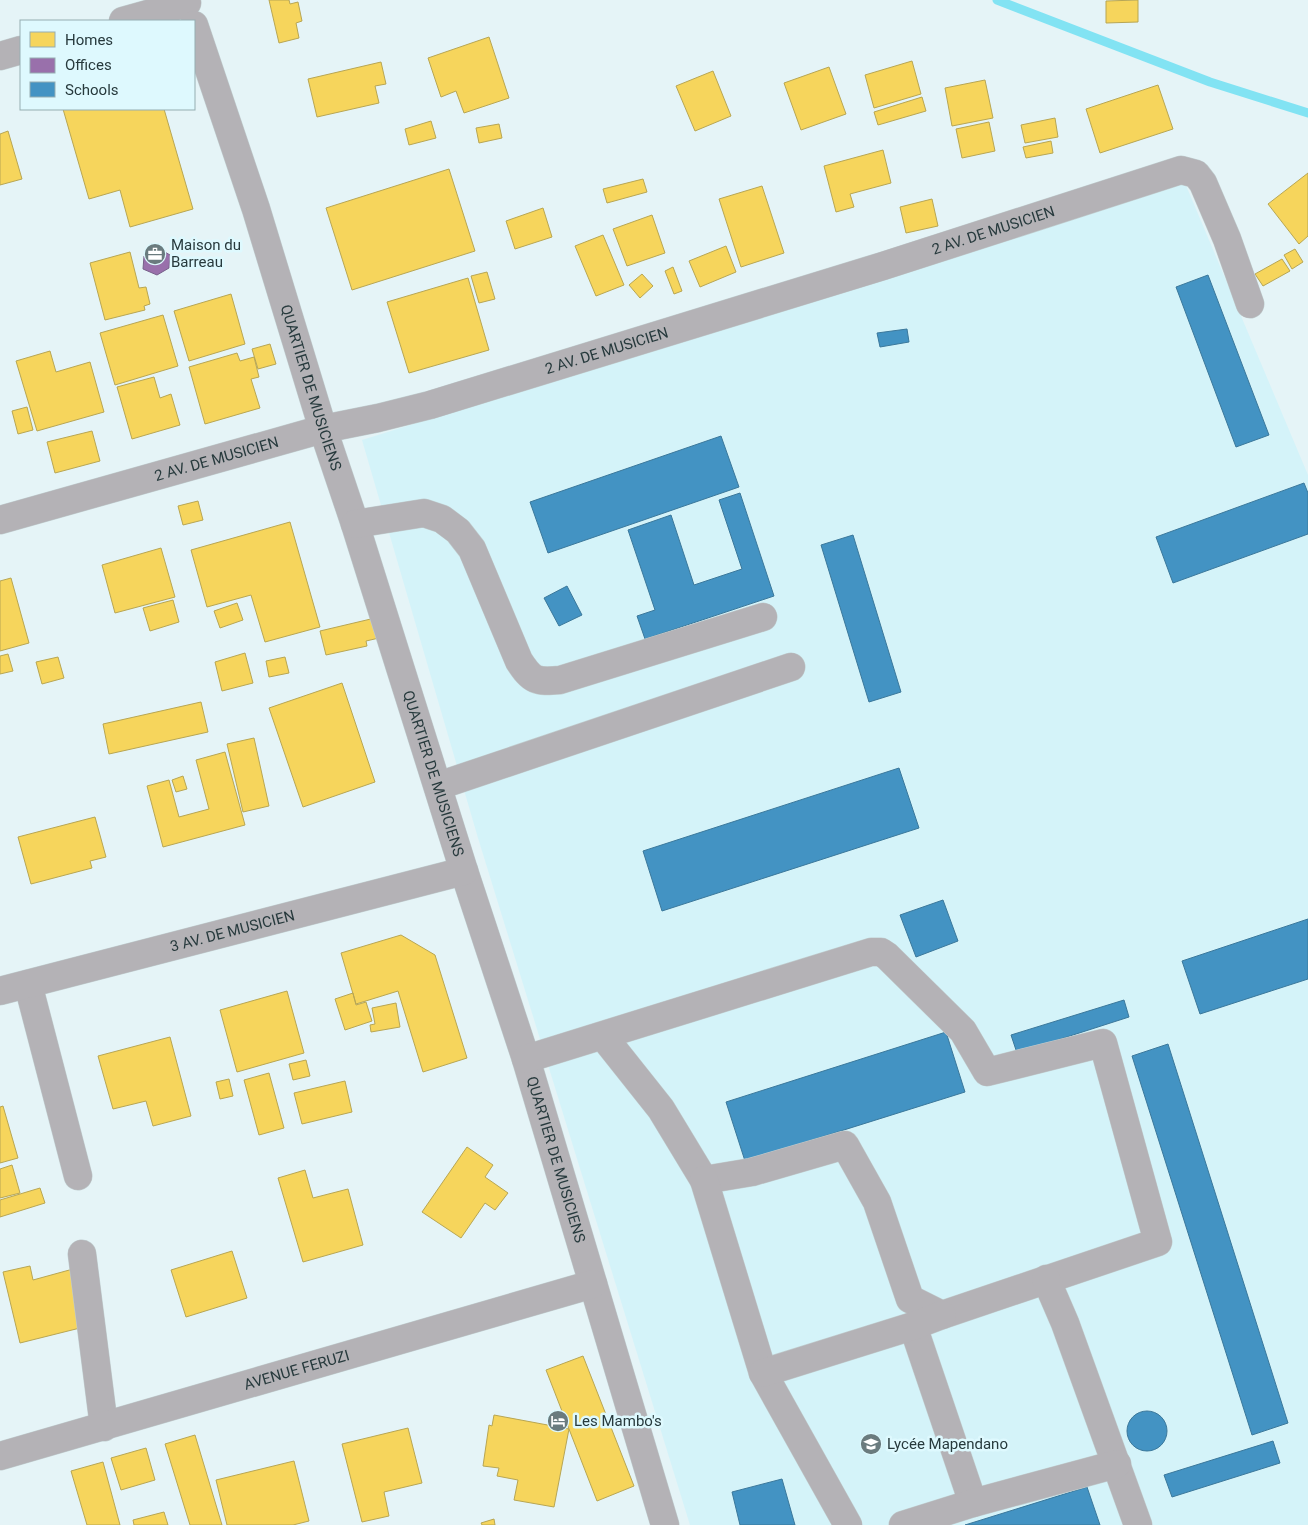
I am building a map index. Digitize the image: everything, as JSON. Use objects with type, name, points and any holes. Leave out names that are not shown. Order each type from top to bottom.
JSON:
[{"type":"street","points":[[130,20],[190,12]]},
{"type":"street","name":"QUARTIER DE MUSICIENS","points":[[195,27],[256,209],[323,429],[526,1060],[665,1525]]},
{"type":"street","points":[[0,56],[20,50]]},
{"type":"street","name":"2 AV. DE MUSICIEN","points":[[0,520],[323,429],[430,405],[883,266],[1181,170],[1196,174],[1203,183],[1227,239],[1250,304]]},
{"type":"street","points":[[355,524],[424,513],[442,518],[458,531],[472,549],[520,661],[529,676],[543,681],[560,680],[763,617]]},
{"type":"street","points":[[438,786],[790,668]]},
{"type":"street","name":"3 AV. DE MUSICIEN","points":[[0,991],[464,871]]},
{"type":"street","points":[[526,1060],[871,952],[881,952],[887,956],[963,1031],[987,1072],[1103,1043],[1158,1242],[913,1326],[763,1373]]},
{"type":"street","points":[[28,984],[78,1176]]},
{"type":"street","points":[[603,1036],[661,1109],[704,1180],[763,1373],[848,1525]]},
{"type":"street","points":[[704,1180],[752,1172],[845,1145],[877,1202],[910,1299],[942,1315]]},
{"type":"street","points":[[82,1254],[104,1427]]},
{"type":"street","points":[[1046,1279],[1065,1323],[1138,1525]]},
{"type":"street","name":"AVENUE FERUZI","points":[[0,1456],[593,1284]]},
{"type":"street","points":[[913,1326],[972,1503]]},
{"type":"street","points":[[903,1525],[972,1503],[1117,1464]]},
{"type":"shaded area","points":[[1185,183],[1308,475],[1308,1525],[690,1525],[478,838],[362,440]]},
{"type":"building: Homes","points":[[269,0],[289,0],[290,4],[298,2],[302,21],[296,23],[299,38],[279,43]]},
{"type":"building: Homes","points":[[1138,0],[1138,22],[1106,23],[1106,1]]},
{"type":"building: Homes","points":[[489,37],[509,98],[464,113],[456,91],[441,97],[428,58]]},
{"type":"building: Homes","points":[[912,61],[921,94],[874,108],[865,75]]},
{"type":"building: Homes","points":[[381,62],[386,84],[375,86],[379,103],[317,117],[308,79]]},
{"type":"building: Homes","points":[[829,67],[846,114],[801,130],[784,83]]},
{"type":"building: Homes","points":[[713,71],[731,116],[695,131],[676,86]]},
{"type":"building: Homes","points":[[985,80],[993,118],[952,126],[945,88]]},
{"type":"building: Homes","points":[[1158,85],[1173,129],[1100,153],[1086,109]]},
{"type":"building: Homes","points":[[922,97],[926,111],[878,125],[874,112]]},
{"type":"building: Homes","points":[[63,110],[164,110],[193,209],[130,227],[120,190],[89,199]]},
{"type":"building: Homes","points":[[1055,118],[1058,137],[1025,143],[1021,125]]},
{"type":"building: Homes","points":[[431,121],[436,138],[409,145],[405,129]]},
{"type":"building: Homes","points":[[989,122],[995,151],[962,158],[956,129]]},
{"type":"building: Homes","points":[[499,124],[502,138],[479,143],[476,128]]},
{"type":"building: Homes","points":[[8,131],[22,179],[0,185],[0,134]]},
{"type":"building: Homes","points":[[1051,141],[1053,153],[1026,158],[1023,147]]},
{"type":"building: Homes","points":[[883,150],[891,183],[850,194],[854,207],[836,212],[824,166]]},
{"type":"building: Homes","points":[[449,169],[475,251],[352,290],[326,208]]},
{"type":"building: Homes","points":[[1308,173],[1308,236],[1299,244],[1268,204]]},
{"type":"building: Homes","points":[[643,179],[647,192],[607,203],[603,189]]},
{"type":"building: Homes","points":[[762,186],[784,253],[741,267],[719,199]]},
{"type":"building: Homes","points":[[932,199],[938,226],[906,233],[900,207]]},
{"type":"building: Homes","points":[[543,208],[552,237],[515,249],[506,221]]},
{"type":"building: Homes","points":[[652,215],[665,253],[627,266],[613,229]]},
{"type":"building: Homes","points":[[603,235],[624,285],[596,296],[575,246]]},
{"type":"building: Homes","points":[[726,246],[736,272],[700,287],[689,261]]},
{"type":"building: Homes","points":[[1295,249],[1303,262],[1292,269],[1284,255]]},
{"type":"building: Homes","points":[[130,252],[139,288],[146,287],[150,304],[144,306],[145,310],[105,320],[90,263]]},
{"type":"building: Homes","points":[[1282,259],[1290,271],[1263,286],[1255,274]]},
{"type":"building: Homes","points":[[673,267],[682,291],[674,294],[665,271]]},
{"type":"building: Homes","points":[[487,272],[495,299],[479,303],[471,276]]},
{"type":"building: Homes","points":[[642,274],[653,286],[640,298],[629,285]]},
{"type":"building: Homes","points":[[468,278],[489,350],[409,373],[387,302]]},
{"type":"building: Homes","points":[[231,294],[245,344],[189,361],[174,311]]},
{"type":"building: Homes","points":[[163,315],[178,366],[115,385],[100,333]]},
{"type":"building: Homes","points":[[270,344],[276,364],[258,369],[252,349]]},
{"type":"building: Homes","points":[[50,351],[56,372],[90,362],[104,412],[37,431],[16,361]]},
{"type":"building: Homes","points":[[237,353],[240,361],[254,357],[259,377],[251,379],[260,408],[205,424],[189,367]]},
{"type":"building: Homes","points":[[154,377],[160,398],[171,394],[180,425],[132,439],[117,387]]},
{"type":"building: Homes","points":[[27,407],[33,430],[18,434],[12,411]]},
{"type":"building: Homes","points":[[92,431],[100,461],[55,473],[47,442]]},
{"type":"building: Homes","points":[[198,501],[203,520],[183,525],[178,506]]},
{"type":"building: Homes","points":[[290,522],[320,627],[265,642],[251,595],[207,607],[191,550]]},
{"type":"building: Homes","points":[[161,548],[175,597],[115,613],[102,565]]},
{"type":"building: Homes","points":[[11,578],[29,643],[0,651],[0,581]]},
{"type":"building: Homes","points":[[173,600],[179,622],[150,631],[143,608]]},
{"type":"building: Homes","points":[[237,603],[243,620],[220,628],[214,611]]},
{"type":"building: Homes","points":[[375,618],[379,638],[366,641],[367,646],[326,655],[320,631]]},
{"type":"building: Homes","points":[[245,653],[253,683],[222,691],[215,662]]},
{"type":"building: Homes","points":[[8,654],[13,671],[0,674],[0,656]]},
{"type":"building: Homes","points":[[58,657],[64,678],[42,684],[36,662]]},
{"type":"building: Homes","points":[[285,657],[289,673],[269,677],[266,661]]},
{"type":"building: Homes","points":[[342,683],[375,782],[303,807],[269,708]]},
{"type":"building: Homes","points":[[201,702],[208,732],[109,754],[103,724]]},
{"type":"building: Homes","points":[[254,738],[269,806],[243,812],[227,744]]},
{"type":"building: Homes","points":[[225,752],[245,825],[163,847],[147,786],[169,780],[179,817],[209,809],[196,760]]},
{"type":"building: Homes","points":[[183,776],[187,789],[176,792],[172,780]]},
{"type":"building: Homes","points":[[95,817],[106,857],[90,861],[92,868],[31,884],[18,837]]},
{"type":"building: Homes","points":[[401,935],[435,955],[467,1058],[423,1072],[398,991],[356,1004],[341,953]]},
{"type":"building: Homes","points":[[287,991],[304,1053],[237,1072],[220,1010]]},
{"type":"building: Homes","points":[[353,993],[356,1005],[366,1002],[372,1021],[345,1030],[335,999]]},
{"type":"building: Homes","points":[[396,1003],[400,1027],[371,1032],[370,1025],[375,1024],[372,1008]]},
{"type":"building: Homes","points":[[170,1037],[191,1116],[153,1126],[146,1101],[113,1109],[98,1056]]},
{"type":"building: Homes","points":[[306,1060],[310,1076],[293,1080],[289,1064]]},
{"type":"building: Homes","points":[[269,1073],[284,1128],[259,1135],[244,1080]]},
{"type":"building: Homes","points":[[229,1079],[233,1096],[220,1099],[216,1082]]},
{"type":"building: Homes","points":[[345,1081],[352,1112],[302,1124],[294,1093]]},
{"type":"building: Homes","points":[[3,1106],[18,1158],[0,1163],[0,1107]]},
{"type":"building: Homes","points":[[467,1147],[493,1165],[485,1177],[508,1193],[495,1210],[485,1203],[461,1238],[422,1212]]},
{"type":"building: Homes","points":[[12,1165],[20,1193],[0,1198],[0,1169]]},
{"type":"building: Homes","points":[[305,1170],[313,1198],[348,1189],[363,1245],[303,1262],[278,1178]]},
{"type":"building: Homes","points":[[40,1188],[45,1203],[0,1217],[0,1200]]},
{"type":"building: Homes","points":[[232,1251],[247,1298],[186,1317],[171,1270]]},
{"type":"building: Homes","points":[[30,1266],[33,1280],[73,1269],[88,1326],[20,1343],[3,1272]]},
{"type":"building: Homes","points":[[583,1356],[634,1486],[597,1501],[546,1370]]},
{"type":"building: Homes","points":[[494,1415],[569,1429],[554,1507],[514,1500],[518,1480],[497,1476],[499,1468],[483,1466],[489,1425],[492,1426]]},
{"type":"building: Homes","points":[[408,1428],[422,1483],[384,1492],[389,1516],[362,1522],[342,1444]]},
{"type":"building: Homes","points":[[195,1435],[222,1525],[190,1525],[165,1444]]},
{"type":"building: Homes","points":[[146,1448],[155,1480],[121,1490],[111,1458]]},
{"type":"building: Homes","points":[[294,1461],[309,1521],[293,1525],[227,1525],[216,1480]]},
{"type":"building: Homes","points":[[103,1462],[120,1525],[87,1525],[71,1471]]},
{"type":"building: Homes","points":[[164,1512],[168,1525],[134,1525],[133,1520]]},
{"type":"building: Homes","points":[[494,1519],[495,1525],[482,1525],[481,1523]]},
{"type":"building: Offices","points":[[158,248],[170,255],[169,268],[157,275],[143,269],[144,256]]},
{"type":"building: Schools","points":[[1208,275],[1269,435],[1236,447],[1176,287]]},
{"type":"building: Schools","points":[[907,329],[909,342],[880,347],[877,333]]},
{"type":"building: Schools","points":[[721,436],[739,487],[548,553],[530,502]]},
{"type":"building: Schools","points":[[1304,483],[1308,493],[1308,534],[1173,583],[1156,537]]},
{"type":"building: Schools","points":[[740,493],[774,596],[645,639],[637,616],[655,610],[628,530],[671,515],[694,585],[742,569],[719,500]]},
{"type":"building: Schools","points":[[853,535],[901,692],[869,702],[821,545]]},
{"type":"building: Schools","points":[[567,586],[582,615],[559,626],[544,598]]},
{"type":"building: Schools","points":[[899,768],[919,828],[662,911],[643,851]]},
{"type":"building: Schools","points":[[943,900],[958,941],[916,957],[900,915]]},
{"type":"building: Schools","points":[[1308,919],[1308,979],[1200,1014],[1182,961]]},
{"type":"building: Schools","points":[[1124,1000],[1129,1017],[1017,1053],[1011,1035]]},
{"type":"building: Schools","points":[[946,1032],[965,1092],[745,1161],[726,1102]]},
{"type":"building: Schools","points":[[1168,1044],[1288,1423],[1252,1435],[1132,1056]]},
{"type":"building: Schools","points":[[1147,1411],[1161,1417],[1167,1431],[1161,1445],[1147,1451],[1133,1445],[1127,1431],[1133,1417]]},
{"type":"building: Schools","points":[[1273,1441],[1280,1463],[1172,1497],[1164,1475]]},
{"type":"building: Schools","points":[[782,1479],[795,1525],[740,1525],[732,1492]]},
{"type":"building: Schools","points":[[1087,1487],[1100,1525],[965,1525]]},
{"type":"waterway","points":[[997,0],[1210,82],[1308,113]]},
{"type":"place","name":"Maison du Barreau","points":[[155,254]]},
{"type":"place","name":"Les Mambo's","points":[[558,1421]]},
{"type":"place","name":"Lycée Mapendano","points":[[871,1444]]}]
